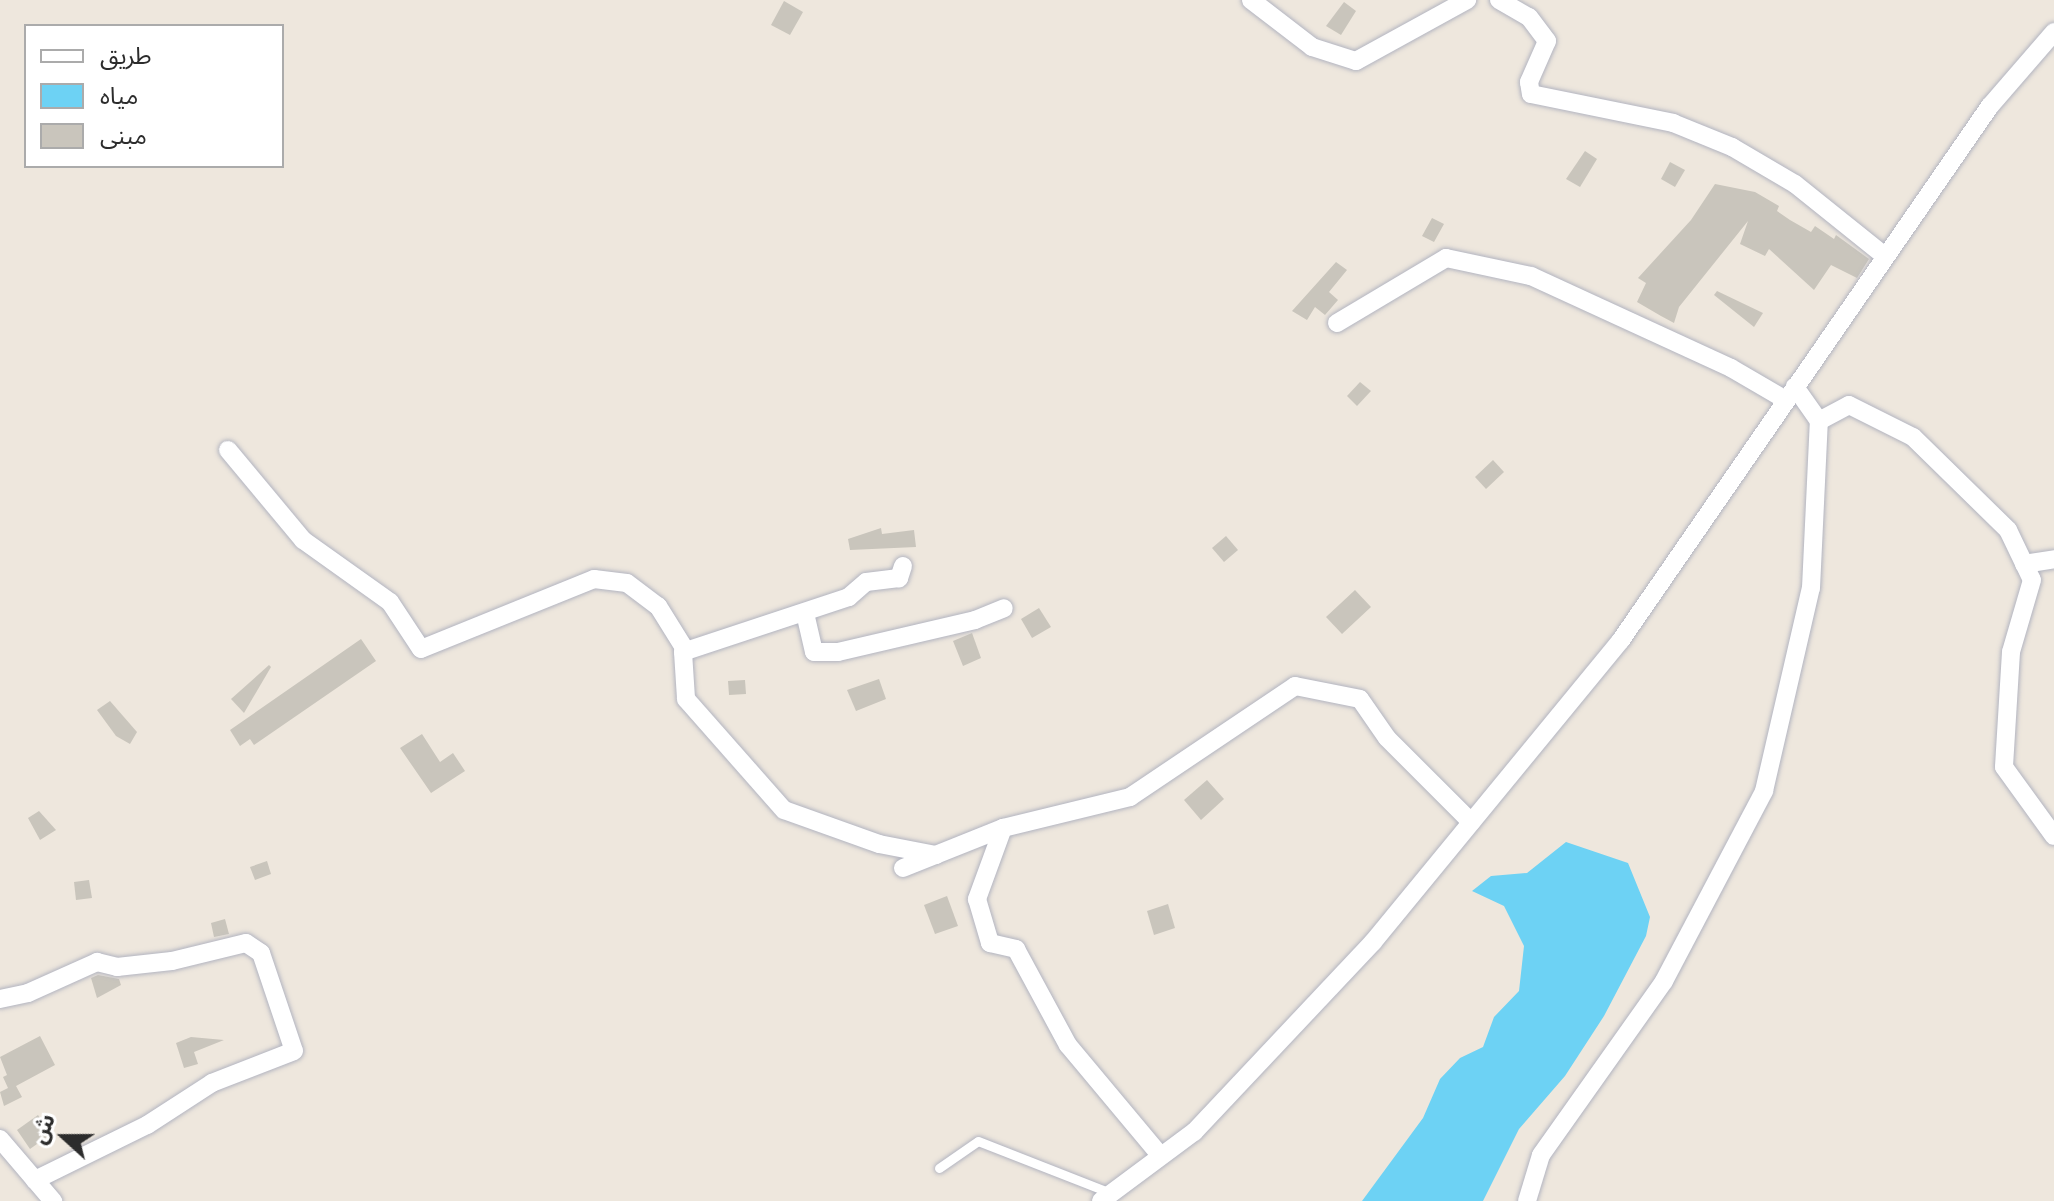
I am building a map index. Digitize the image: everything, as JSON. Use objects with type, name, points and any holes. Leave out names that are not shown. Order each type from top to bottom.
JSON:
[{"type":"street","points":[[1251,0],[1312,47],[1356,61],[1467,0]]},
{"type":"street","points":[[1499,0],[1529,17],[1547,41],[1529,82],[1531,94],[1673,123],[1732,147],[1795,184],[1885,256]]},
{"type":"street","points":[[1108,1197],[1194,1132],[1373,942],[1621,640],[1990,106],[2054,32]]},
{"type":"street","points":[[1337,323],[1446,258],[1531,276],[1790,393],[1819,421],[1811,588],[1764,791],[1664,981],[1541,1155],[1527,1201]]},
{"type":"street","points":[[1819,421],[1849,405],[1913,437],[2008,530],[2032,580],[2011,652],[2004,767],[2054,836]]},
{"type":"street","points":[[228,450],[303,540],[390,602],[421,649],[594,579],[627,583],[658,606],[686,651],[686,699],[695,714],[784,810],[879,844],[936,855]]},
{"type":"street","points":[[2024,564],[2054,559]]},
{"type":"street","points":[[686,651],[849,597],[866,582],[899,578],[903,566]]},
{"type":"street","points":[[805,613],[814,652],[838,652],[975,620],[1004,608]]},
{"type":"street","points":[[903,868],[1003,828],[1130,797],[1295,686],[1360,699],[1387,738],[1471,822]]},
{"type":"street","points":[[1003,828],[977,899],[990,943],[1016,949],[1068,1045],[1160,1155]]},
{"type":"street","points":[[0,999],[28,993],[97,962],[117,967],[172,961],[246,943],[261,953],[294,1051],[212,1083],[147,1125],[35,1180]]},
{"type":"street","points":[[0,1139],[53,1201]]},
{"type":"lane","points":[[939,1168],[978,1141],[1108,1197]]},
{"type":"water","points":[[1566,842],[1628,863],[1650,917],[1646,936],[1604,1016],[1565,1076],[1519,1129],[1483,1201],[1362,1201],[1423,1118],[1440,1079],[1460,1058],[1483,1047],[1494,1017],[1519,991],[1524,946],[1504,906],[1472,891],[1491,876],[1527,873]]},
{"type":"building","points":[[784,1],[803,12],[790,35],[771,25]]},
{"type":"building","points":[[1344,2],[1356,11],[1341,35],[1326,26]]},
{"type":"building","points":[[1585,151],[1597,159],[1580,187],[1566,179]]},
{"type":"building","points":[[1670,162],[1685,170],[1675,187],[1661,179]]},
{"type":"building","points":[[1715,184],[1755,192],[1779,206],[1777,211],[1790,220],[1811,232],[1815,226],[1834,239],[1836,235],[1869,259],[1857,278],[1831,265],[1814,290],[1769,249],[1765,256],[1740,244],[1748,221],[1679,307],[1674,323],[1637,302],[1646,283],[1638,278],[1691,220]]},
{"type":"building","points":[[1432,218],[1444,224],[1434,242],[1422,236]]},
{"type":"building","points":[[1336,262],[1347,270],[1329,292],[1338,300],[1325,315],[1315,307],[1307,320],[1292,311]]},
{"type":"building","points":[[1717,291],[1763,313],[1754,327],[1714,295]]},
{"type":"building","points":[[1360,382],[1371,391],[1357,406],[1347,396]]},
{"type":"building","points":[[1493,460],[1504,472],[1486,489],[1475,477]]},
{"type":"building","points":[[881,528],[882,534],[914,530],[916,547],[850,550],[848,539]]},
{"type":"building","points":[[1226,536],[1238,550],[1224,562],[1212,548]]},
{"type":"building","points":[[1355,590],[1371,607],[1342,634],[1326,617]]},
{"type":"building","points":[[1039,608],[1051,627],[1032,638],[1021,619]]},
{"type":"building","points":[[972,633],[981,658],[963,666],[953,641]]},
{"type":"building","points":[[361,639],[376,661],[254,745],[250,739],[240,746],[230,730]]},
{"type":"building","points":[[269,665],[271,667],[244,713],[231,699]]},
{"type":"building","points":[[879,679],[886,699],[856,711],[847,690]]},
{"type":"building","points":[[745,680],[746,694],[729,695],[728,681]]},
{"type":"building","points":[[110,701],[137,732],[130,744],[116,736],[97,710]]},
{"type":"building","points":[[422,734],[440,762],[453,753],[465,771],[431,793],[400,748]]},
{"type":"building","points":[[1207,780],[1224,799],[1201,820],[1184,800]]},
{"type":"building","points":[[39,811],[56,830],[40,840],[28,818]]},
{"type":"building","points":[[267,861],[271,874],[255,880],[250,867]]},
{"type":"building","points":[[89,880],[92,898],[76,900],[74,882]]},
{"type":"building","points":[[947,896],[958,926],[935,934],[924,905]]},
{"type":"building","points":[[1168,904],[1175,928],[1154,935],[1147,911]]},
{"type":"building","points":[[225,919],[229,934],[214,937],[211,923]]},
{"type":"building","points":[[98,975],[119,979],[121,985],[97,998],[91,978]]},
{"type":"building","points":[[40,1036],[55,1065],[16,1086],[22,1097],[4,1106],[0,1092],[8,1088],[3,1077],[7,1075],[0,1057]]},
{"type":"building","points":[[191,1037],[224,1040],[194,1052],[198,1064],[184,1068],[176,1043]]},
{"type":"building","points":[[38,1115],[51,1134],[30,1149],[17,1130]]}]
